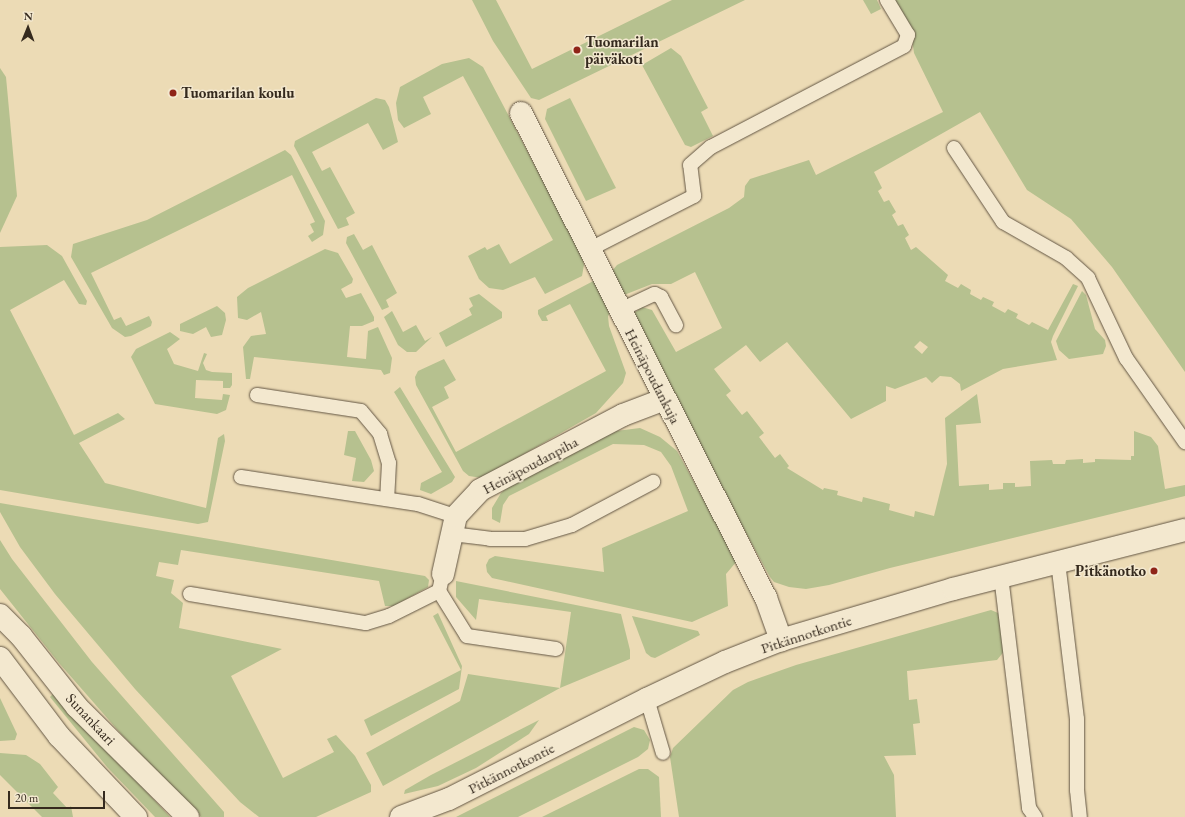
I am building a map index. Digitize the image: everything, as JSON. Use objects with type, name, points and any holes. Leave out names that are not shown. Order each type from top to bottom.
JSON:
[{"type":"street","name":"Heinäpoudankuja","points":[[521,113],[766,598],[782,640]]},
{"type":"street","name":"Heinäpoudanpiha","points":[[454,525],[480,490],[623,415],[665,399]]},
{"type":"street","points":[[441,582],[454,525]]},
{"type":"street","name":"Pitkännotkontie","points":[[401,817],[449,799],[647,698],[725,662],[782,640],[1001,576],[1185,530]]},
{"type":"street","name":"Sunankaari","points":[[0,615],[21,636],[77,707],[188,817]]},
{"type":"street","points":[[0,658],[59,736],[136,817]]},
{"type":"street","name":"Pitkännotkontie","points":[[432,817],[449,799]]},
{"type":"lane","points":[[590,249],[694,196],[690,165],[712,147],[904,46],[908,34],[887,0]]},
{"type":"lane","points":[[954,148],[1002,222],[1066,258],[1088,278],[1126,358],[1185,442]]},
{"type":"lane","points":[[620,310],[655,294],[662,297],[676,325]]},
{"type":"lane","points":[[257,395],[361,411],[380,434],[389,462],[387,499]]},
{"type":"lane","points":[[241,477],[418,504],[454,525],[490,540],[525,539],[572,525],[653,482]]},
{"type":"lane","points":[[1058,562],[1076,719],[1077,790],[1080,817]]},
{"type":"lane","points":[[1001,576],[1029,808],[1035,817]]},
{"type":"lane","points":[[190,594],[366,623],[389,616],[441,582],[466,636],[556,649]]},
{"type":"lane","points":[[647,698],[663,753]]},
{"type":"green space","points":[[472,0],[496,0],[532,69],[672,0],[745,0],[539,100],[531,98],[493,41]]},
{"type":"green space","points":[[863,0],[877,0],[881,9],[871,14]]},
{"type":"green space","points":[[892,0],[1185,0],[1185,372],[1112,267],[1071,219],[1027,190],[980,112],[874,172],[882,188],[878,191],[884,202],[889,200],[896,212],[892,215],[898,226],[903,224],[909,235],[905,238],[911,250],[916,247],[948,275],[945,281],[958,288],[961,284],[971,290],[970,294],[981,300],[983,297],[994,302],[992,306],[1005,313],[1008,309],[1018,314],[1016,318],[1029,325],[1032,322],[1048,330],[1073,284],[1078,286],[1051,342],[1057,360],[1003,369],[961,391],[960,384],[951,377],[940,376],[932,383],[926,377],[895,389],[886,386],[886,401],[851,419],[787,342],[760,362],[746,345],[714,369],[731,391],[726,395],[742,415],[747,411],[764,433],[759,437],[775,458],[780,454],[789,466],[787,468],[823,490],[824,488],[838,491],[837,495],[862,502],[863,497],[890,504],[889,510],[914,517],[915,511],[934,516],[947,464],[945,418],[977,394],[981,423],[956,425],[959,486],[989,484],[989,490],[1003,489],[1003,483],[1015,483],[1015,487],[1031,486],[1030,461],[1052,460],[1053,464],[1065,464],[1066,460],[1083,459],[1083,463],[1095,462],[1095,459],[1131,460],[1131,456],[1134,456],[1134,431],[1151,437],[1158,446],[1165,489],[1185,485],[1185,496],[890,568],[829,585],[806,589],[789,587],[774,582],[770,577],[669,392],[633,314],[642,307],[652,310],[676,352],[722,328],[695,272],[671,284],[652,284],[624,295],[612,271],[617,265],[729,208],[744,197],[745,186],[750,179],[809,160],[816,175],[943,112],[914,53],[911,32]],"holes":[[[920,341],[928,347],[922,354],[914,347]]]},
{"type":"green space","points":[[671,48],[681,56],[708,108],[701,112],[713,136],[691,147],[685,145],[642,65]]},
{"type":"green space","points":[[469,58],[483,67],[582,255],[584,265],[582,276],[545,294],[535,277],[503,290],[489,288],[479,279],[468,256],[485,247],[487,250],[499,244],[510,264],[553,240],[463,76],[423,97],[431,114],[404,128],[398,120],[396,103],[400,87],[442,64]]},
{"type":"green space","points":[[0,68],[6,77],[17,196],[0,233]]},
{"type":"green space","points":[[376,98],[385,100],[389,107],[398,142],[383,150],[368,123],[312,152],[322,171],[330,167],[355,213],[346,218],[349,225],[338,229],[294,146],[295,141]]},
{"type":"green space","points":[[570,98],[616,188],[586,201],[545,119],[547,109]]},
{"type":"green space","points":[[285,150],[291,155],[325,221],[323,235],[312,242],[308,236],[314,232],[310,224],[315,222],[292,175],[91,273],[114,320],[121,317],[126,326],[149,316],[152,322],[151,326],[131,336],[125,337],[112,328],[71,257],[73,244],[147,220]]},
{"type":"green space","points":[[354,234],[363,250],[372,245],[397,293],[386,300],[389,307],[382,310],[346,243],[347,237]]},
{"type":"green space","points":[[47,245],[62,256],[87,301],[86,305],[79,304],[64,280],[10,310],[74,435],[118,413],[125,419],[79,443],[105,483],[206,508],[218,438],[224,434],[225,441],[208,522],[198,524],[0,490],[0,247]]},
{"type":"green space","points":[[325,249],[338,253],[353,279],[352,283],[341,289],[346,298],[361,293],[374,317],[374,321],[362,326],[350,326],[347,357],[366,359],[368,331],[378,327],[392,358],[390,373],[384,375],[381,370],[254,357],[250,379],[246,379],[243,347],[251,336],[266,334],[261,312],[247,320],[238,318],[237,297],[248,288]]},
{"type":"green space","points":[[601,277],[615,306],[608,316],[609,326],[626,373],[623,383],[596,413],[482,478],[469,476],[463,471],[416,385],[415,377],[418,371],[444,359],[456,380],[444,387],[449,398],[432,407],[456,452],[606,371],[570,304],[546,316],[548,321],[542,321],[538,314],[538,310]]},
{"type":"green space","points":[[1082,291],[1086,295],[1095,329],[1105,340],[1106,346],[1103,354],[1069,359],[1059,350],[1056,341]]},
{"type":"green space","points":[[479,294],[502,312],[502,318],[446,347],[439,333],[472,315],[469,309],[473,306],[469,298]]},
{"type":"green space","points":[[217,306],[225,313],[226,320],[222,335],[211,337],[206,327],[193,334],[180,331],[180,324]]},
{"type":"green space","points":[[392,311],[403,332],[416,325],[425,341],[432,337],[416,352],[407,352],[398,345],[384,317]]},
{"type":"green space","points":[[170,332],[180,339],[167,349],[174,364],[198,371],[204,353],[207,354],[203,363],[206,370],[212,372],[232,373],[232,385],[230,388],[223,388],[223,381],[196,380],[195,398],[222,400],[223,394],[230,395],[226,410],[217,414],[155,404],[131,357],[136,349]]},
{"type":"green space","points":[[400,387],[455,477],[452,482],[431,494],[420,490],[421,483],[442,472],[394,392]]},
{"type":"green space","points":[[640,428],[660,437],[677,451],[737,561],[726,574],[728,606],[692,622],[492,578],[487,572],[486,565],[489,559],[495,556],[604,572],[602,548],[688,511],[671,466],[661,452],[644,445],[613,444],[509,496],[503,505],[500,523],[492,519],[492,508],[501,493],[519,477],[616,431]]},
{"type":"green space","points":[[348,431],[355,431],[371,460],[374,471],[364,482],[352,481],[356,458],[344,455]]},
{"type":"green space","points":[[0,503],[425,576],[429,580],[428,587],[394,606],[385,606],[379,581],[181,550],[178,565],[159,562],[156,576],[174,580],[171,593],[183,603],[179,628],[282,649],[231,676],[283,778],[334,752],[327,739],[336,735],[355,756],[371,785],[371,792],[316,817],[259,817],[240,802],[135,689],[55,594],[20,547],[0,512]]},
{"type":"green space","points":[[0,540],[12,559],[92,662],[224,812],[224,817],[201,817],[122,735],[59,663],[0,589]]},
{"type":"green space","points":[[456,581],[621,614],[630,650],[630,659],[560,688],[571,612],[479,599],[476,620],[456,597]]},
{"type":"green space","points":[[991,610],[998,613],[1003,621],[1006,649],[997,660],[907,671],[909,700],[917,699],[920,723],[913,724],[916,755],[884,756],[894,775],[896,817],[679,817],[670,757],[673,748],[733,690],[748,682],[796,665]]},
{"type":"green space","points":[[438,613],[462,666],[459,689],[371,736],[364,720],[461,670],[433,616]]},
{"type":"green space","points":[[632,616],[698,631],[700,635],[655,658],[651,657],[646,653]]},
{"type":"green space","points":[[468,674],[560,688],[383,786],[366,753],[460,701]]},
{"type":"green space","points":[[53,694],[88,728],[170,817],[155,817],[107,767],[50,697]]},
{"type":"green space","points":[[0,698],[17,734],[15,740],[0,741]]},
{"type":"green space","points":[[539,720],[529,734],[476,768],[438,786],[404,794],[405,790],[431,775]]},
{"type":"green space","points":[[634,727],[644,730],[650,740],[648,749],[638,757],[518,817],[456,817]]},
{"type":"green space","points":[[0,753],[26,755],[40,764],[58,787],[53,793],[68,809],[71,806],[73,817],[42,817],[0,775]]},
{"type":"green space","points":[[639,769],[648,769],[659,777],[661,817],[542,817]]},
{"type":"place","name":"Tuomarilan päiväkoti","points":[[577,50]]},
{"type":"place","name":"Tuomarilan koulu","points":[[173,93]]},
{"type":"place","name":"Pitkänotko","points":[[1154,571]]}]
